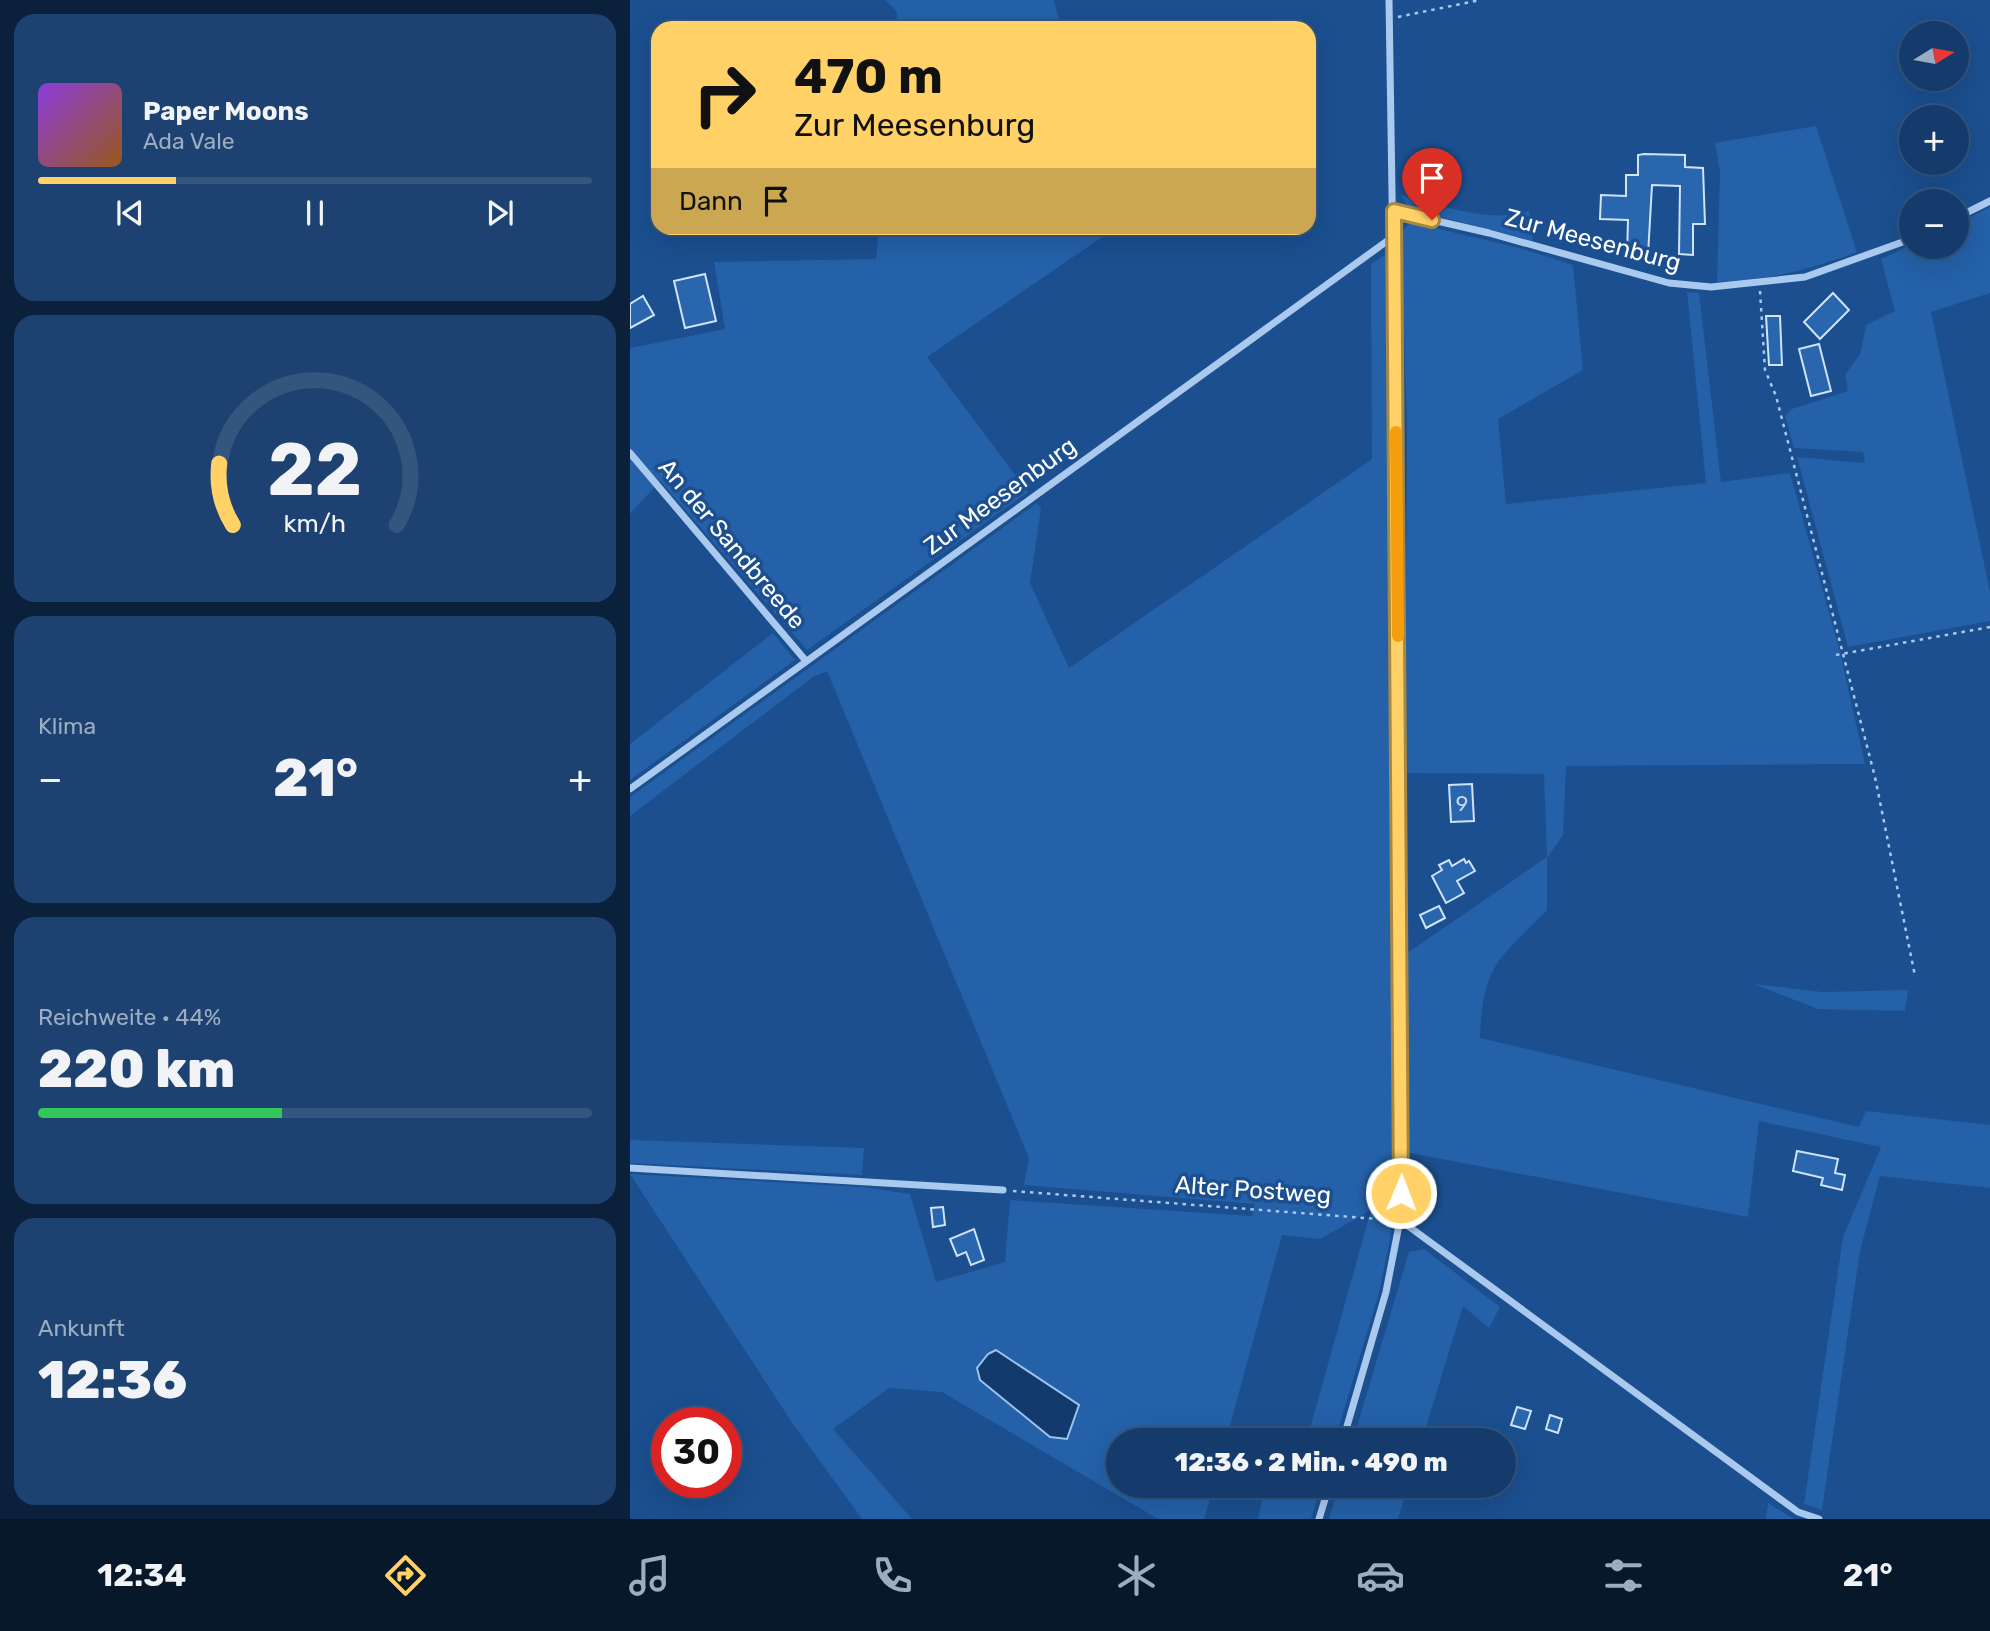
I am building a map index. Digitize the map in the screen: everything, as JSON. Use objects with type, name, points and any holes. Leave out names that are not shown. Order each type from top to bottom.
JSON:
[{"type":"street","points":[[1346,1428],[1386,1292],[1400,1220],[1394,211],[1389,0]]},
{"type":"street","points":[[1969,212],[1990,201]]},
{"type":"street","name":"Zur Meesenburg","points":[[1394,211],[1489,233],[1669,283],[1711,287],[1760,284],[1805,277],[1899,243]]},
{"type":"street","name":"Zur Meesenburg","points":[[630,789],[1394,236]]},
{"type":"street","name":"An der Sandbreede","points":[[630,453],[806,661]]},
{"type":"street","points":[[630,1168],[1003,1190]]},
{"type":"street","points":[[1400,1220],[1798,1512],[1819,1519]]},
{"type":"street","points":[[1320,1519],[1326,1498]]},
{"type":"path","points":[[1390,18],[1480,0]]},
{"type":"path","points":[[1760,284],[1765,370],[1776,396],[1875,777],[1915,976]]},
{"type":"path","points":[[1836,655],[1990,627]]},
{"type":"path","name":"Alter Postweg","points":[[1003,1190],[1400,1220]]},
{"type":"shaded area","points":[[885,0],[1054,0],[1059,21],[896,21],[897,12]]},
{"type":"shaded area","points":[[1816,126],[1857,252],[1788,273],[1717,282],[1720,172],[1715,143]]},
{"type":"shaded area","points":[[1401,195],[1481,214],[1529,211],[1533,241],[1410,209]]},
{"type":"shaded area","points":[[1990,207],[1990,293],[1931,312],[1990,592],[1990,621],[1848,647],[1797,457],[1865,463],[1863,452],[1794,448],[1785,416],[1792,409],[1848,391],[1845,375],[1860,354],[1866,325],[1895,311],[1881,259],[1899,251],[1899,259],[1969,259],[1969,218]]},
{"type":"shaded area","points":[[1410,222],[1523,249],[1573,265],[1583,370],[1498,419],[1506,504],[1706,483],[1687,292],[1699,293],[1721,482],[1790,473],[1839,648],[1865,764],[1566,766],[1563,835],[1547,858],[1547,910],[1496,965],[1485,994],[1480,1038],[1859,1127],[1866,1111],[1990,1125],[1990,1188],[1880,1176],[1860,1251],[1822,1510],[1804,1504],[1843,1237],[1881,1147],[1759,1121],[1748,1217],[1410,1153],[1407,953],[1547,857],[1544,774],[1405,773],[1407,430],[1401,233]]},
{"type":"shaded area","points":[[878,235],[1105,235],[927,357],[1028,492],[807,650],[660,481],[630,514],[630,348],[725,329],[714,262],[876,259]]},
{"type":"shaded area","points":[[1386,254],[1394,1169],[1391,1234],[1379,1293],[1339,1428],[1310,1428],[1371,1210],[1320,1239],[1282,1235],[1229,1428],[1106,1428],[1106,1488],[942,1392],[889,1388],[833,1429],[912,1519],[862,1519],[793,1424],[630,1174],[862,1187],[910,1194],[936,1282],[1005,1262],[1010,1200],[1252,1216],[1255,1204],[1024,1185],[1029,1158],[827,671],[813,677],[630,816],[630,797],[1037,503],[1041,508],[1030,583],[1069,668],[1372,459],[1371,264]],"holes":[[[1068,1400],[1079,1405],[1067,1439]]]},
{"type":"shaded area","points":[[773,633],[795,660],[630,780],[630,744]]},
{"type":"shaded area","points":[[1754,984],[1822,992],[1908,990],[1905,1011],[1818,1009]]},
{"type":"shaded area","points":[[630,1140],[864,1148],[862,1175],[630,1163]]},
{"type":"shaded area","points":[[1424,1249],[1500,1307],[1489,1328],[1463,1306],[1426,1428],[1357,1428],[1409,1252]]},
{"type":"shaded area","points":[[996,1350],[1079,1405],[1067,1439],[1050,1437],[980,1380],[977,1368],[988,1354]]},
{"type":"shaded area","points":[[1122,1498],[1210,1498],[1204,1519],[1158,1519]]},
{"type":"shaded area","points":[[1262,1498],[1317,1498],[1311,1519],[1258,1519]]},
{"type":"shaded area","points":[[1335,1498],[1404,1498],[1398,1519],[1329,1519]]},
{"type":"shaded area","points":[[1768,1503],[1794,1519],[1766,1519]]},
{"type":"building","points":[[1638,155],[1685,155],[1685,167],[1703,168],[1705,224],[1693,224],[1693,255],[1679,254],[1680,186],[1652,185],[1648,255],[1627,255],[1628,220],[1600,219],[1601,195],[1626,196],[1626,175],[1638,175]]},
{"type":"building","points":[[705,274],[716,321],[685,328],[674,281]]},
{"type":"building","points":[[1833,293],[1849,310],[1820,339],[1804,322]]},
{"type":"building","points":[[643,296],[654,315],[630,328],[630,304]]},
{"type":"building","points":[[1766,316],[1780,316],[1782,365],[1769,365]]},
{"type":"building","points":[[1819,344],[1831,391],[1811,396],[1799,349]]},
{"type":"building","points":[[1472,784],[1474,821],[1451,822],[1449,785]]},
{"type":"building","points":[[1464,859],[1466,863],[1469,861],[1475,871],[1457,881],[1464,893],[1446,903],[1432,876],[1442,870],[1439,865],[1449,860],[1452,866]]},
{"type":"building","points":[[1439,906],[1445,918],[1426,928],[1420,915]]},
{"type":"building","points":[[1797,1151],[1838,1159],[1835,1173],[1845,1175],[1842,1190],[1821,1185],[1823,1178],[1793,1171]]},
{"type":"building","points":[[943,1207],[945,1225],[933,1227],[931,1208]]},
{"type":"building","points":[[974,1229],[984,1260],[971,1265],[966,1252],[957,1256],[950,1239]]},
{"type":"building","points":[[1517,1407],[1531,1411],[1525,1429],[1511,1425]]},
{"type":"building","points":[[1550,1415],[1562,1419],[1558,1433],[1546,1429]]},
{"type":"slow traffic","points":[[1396,432],[1398,636]]},
{"type":"route","points":[[1401,1193],[1394,211],[1432,220]]}]
